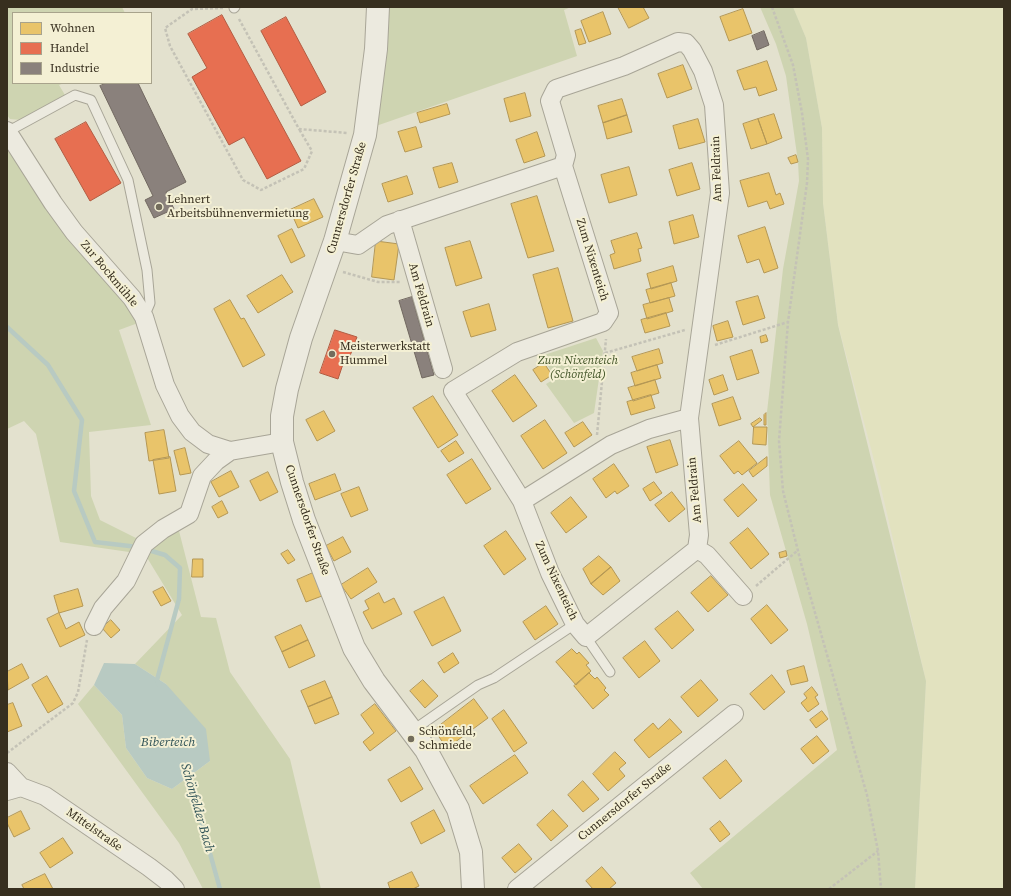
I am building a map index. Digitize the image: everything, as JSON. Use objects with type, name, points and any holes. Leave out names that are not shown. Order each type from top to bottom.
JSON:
[{"type":"street","name":"Cunnersdorfer Straße","points":[[378,7],[376,48],[365,135],[327,268],[301,338],[287,389],[282,416],[282,442],[292,482],[302,513],[354,648],[374,681],[435,764],[458,809],[471,852],[473,889]]},
{"type":"street","name":"Am Feldrain","points":[[563,166],[566,155],[550,101],[556,89],[624,66],[678,42],[686,43],[692,50],[703,71],[714,105],[720,194],[689,418],[699,535],[697,549]]},
{"type":"street","name":"Zur Bockmühle","points":[[7,132],[52,203],[74,232],[132,298],[144,317],[165,385],[180,416],[192,432],[208,444],[230,451]]},
{"type":"street","points":[[335,241],[358,245],[387,225],[563,166]]},
{"type":"street","name":"Zum Nixenteich","points":[[563,166],[609,313],[603,322],[599,324],[517,352],[453,391],[522,501],[550,573],[581,631]]},
{"type":"street","name":"Am Feldrain","points":[[400,220],[416,282],[443,369]]},
{"type":"street","points":[[522,501],[611,445],[649,429],[689,418]]},
{"type":"street","name":"Zur Bockmühle","points":[[94,626],[103,608],[126,581],[141,550],[163,529],[189,514],[202,476],[216,461],[230,451],[282,442]]},
{"type":"street","points":[[581,631],[697,549],[707,556],[743,596]]},
{"type":"street","name":"Cunnersdorfer Straße","points":[[517,889],[734,714]]},
{"type":"street","points":[[7,772],[14,789]]},
{"type":"street","name":"Mittelstraße","points":[[14,789],[45,796],[161,876],[175,889]]},
{"type":"lane","points":[[7,132],[75,95],[91,100],[128,180],[148,270],[150,304],[144,317]]},
{"type":"lane","points":[[412,731],[478,685],[494,678],[581,631],[610,672]]},
{"type":"path","points":[[234,7],[299,129],[312,151],[304,169],[261,190],[243,180],[170,46],[165,28],[192,9],[234,7]]},
{"type":"path","points":[[772,7],[793,65],[802,113],[808,158],[807,183],[788,322],[779,441],[783,491],[797,551],[867,795],[878,851],[881,889]]},
{"type":"path","points":[[299,129],[365,135]]},
{"type":"path","points":[[327,268],[378,282],[416,282]]},
{"type":"path","points":[[605,352],[701,331],[716,346],[788,322]]},
{"type":"path","points":[[595,455],[606,339],[599,324]]},
{"type":"path","points":[[743,596],[797,551]]},
{"type":"path","points":[[7,753],[73,703],[78,692],[87,641],[94,626]]},
{"type":"path","points":[[829,889],[878,851]]},
{"type":"green space","points":[[7,7],[122,7],[124,12],[12,12],[12,84],[62,84],[59,85],[65,95],[21,120],[10,119],[7,115]]},
{"type":"green space","points":[[386,7],[571,7],[564,10],[577,56],[376,126]]},
{"type":"green space","points":[[760,7],[793,7],[806,38],[822,128],[823,203],[838,325],[926,681],[915,889],[703,889],[690,873],[837,750],[807,624],[770,495],[767,412],[783,269],[799,181],[798,162],[786,76],[776,44]]},
{"type":"green space","points":[[793,7],[1004,7],[1004,889],[915,889],[926,681],[878,475],[838,324],[823,203],[822,128],[806,38]]},
{"type":"green space","points":[[7,141],[126,301],[138,323],[119,330],[151,425],[89,432],[91,496],[100,520],[140,540],[136,553],[60,542],[36,434],[24,421],[7,429]]},
{"type":"green space","name":"Zum Nixenteich (Schönfeld)","points":[[596,338],[603,351],[594,413],[574,423],[546,384],[556,378],[541,356]]},
{"type":"green space","points":[[178,527],[201,617],[216,618],[230,672],[290,759],[321,889],[203,889],[179,843],[78,704],[94,685],[122,715],[126,748],[147,778],[172,789],[210,761],[166,684],[135,664],[182,615],[146,556],[151,544]]},
{"type":"water","name":"Biberteich","points":[[104,663],[135,664],[166,684],[206,729],[210,761],[172,789],[147,778],[126,748],[122,715],[94,685]]},
{"type":"building: Wohnen","points":[[618,7],[643,7],[649,18],[629,28]]},
{"type":"building: Wohnen","points":[[743,9],[752,33],[729,41],[720,17]]},
{"type":"building: Wohnen","points":[[603,12],[611,34],[589,42],[581,21]]},
{"type":"building: Wohnen","points":[[581,29],[586,43],[579,45],[575,31]]},
{"type":"building: Wohnen","points":[[767,61],[777,90],[759,96],[756,87],[744,90],[737,71]]},
{"type":"building: Wohnen","points":[[683,65],[692,89],[667,98],[658,74]]},
{"type":"building: Wohnen","points":[[525,93],[531,116],[510,122],[504,99]]},
{"type":"building: Wohnen","points":[[622,99],[627,115],[603,123],[598,106]]},
{"type":"building: Wohnen","points":[[447,104],[450,114],[420,123],[417,113]]},
{"type":"building: Wohnen","points":[[774,114],[782,138],[767,144],[758,119]]},
{"type":"building: Wohnen","points":[[627,115],[632,132],[607,139],[603,123]]},
{"type":"building: Wohnen","points":[[698,119],[705,142],[679,149],[673,126]]},
{"type":"building: Wohnen","points":[[758,119],[767,144],[751,149],[743,124]]},
{"type":"building: Wohnen","points":[[416,127],[422,147],[405,152],[398,132]]},
{"type":"building: Wohnen","points":[[537,132],[545,156],[524,163],[516,140]]},
{"type":"building: Wohnen","points":[[796,155],[798,162],[791,164],[788,158]]},
{"type":"building: Wohnen","points":[[452,163],[458,182],[439,188],[433,168]]},
{"type":"building: Wohnen","points":[[692,163],[700,189],[677,196],[669,170]]},
{"type":"building: Wohnen","points":[[629,167],[637,195],[609,203],[601,175]]},
{"type":"building: Wohnen","points":[[769,173],[776,195],[780,193],[784,204],[770,209],[767,201],[748,207],[740,181]]},
{"type":"building: Wohnen","points":[[407,176],[413,194],[388,202],[382,184]]},
{"type":"building: Wohnen","points":[[537,196],[554,251],[528,258],[511,204]]},
{"type":"building: Wohnen","points":[[314,199],[323,217],[298,228],[290,210]]},
{"type":"building: Wohnen","points":[[693,215],[699,237],[674,244],[669,222]]},
{"type":"building: Wohnen","points":[[765,227],[778,268],[764,273],[759,259],[747,263],[738,236]]},
{"type":"building: Wohnen","points":[[292,229],[305,256],[291,263],[278,236]]},
{"type":"building: Wohnen","points":[[637,233],[642,248],[638,249],[641,261],[614,269],[610,255],[615,253],[611,241]]},
{"type":"building: Wohnen","points":[[376,241],[399,244],[394,280],[372,277]]},
{"type":"building: Wohnen","points":[[470,241],[482,278],[456,286],[445,248]]},
{"type":"building: Wohnen","points":[[673,266],[677,281],[651,289],[647,274]]},
{"type":"building: Wohnen","points":[[558,268],[573,321],[548,328],[533,275]]},
{"type":"building: Wohnen","points":[[282,275],[293,292],[258,313],[247,296]]},
{"type":"building: Wohnen","points":[[671,283],[675,296],[650,303],[646,290]]},
{"type":"building: Wohnen","points":[[758,296],[765,318],[743,325],[736,302]]},
{"type":"building: Wohnen","points":[[669,298],[673,311],[647,319],[643,305]]},
{"type":"building: Wohnen","points":[[230,300],[241,319],[244,318],[265,355],[243,367],[214,309]]},
{"type":"building: Wohnen","points":[[489,304],[496,330],[471,337],[463,312]]},
{"type":"building: Wohnen","points":[[666,313],[670,326],[645,333],[641,320]]},
{"type":"building: Wohnen","points":[[728,321],[733,337],[717,341],[713,326]]},
{"type":"building: Wohnen","points":[[766,335],[768,341],[761,343],[760,337]]},
{"type":"building: Wohnen","points":[[659,349],[663,363],[637,371],[632,357]]},
{"type":"building: Wohnen","points":[[752,350],[759,373],[737,380],[730,357]]},
{"type":"building: Wohnen","points":[[544,363],[552,375],[541,382],[533,370]]},
{"type":"building: Wohnen","points":[[657,365],[661,378],[635,386],[631,373]]},
{"type":"building: Wohnen","points":[[515,375],[537,406],[513,422],[492,391]]},
{"type":"building: Wohnen","points":[[723,375],[728,390],[714,395],[709,380]]},
{"type":"building: Wohnen","points":[[655,380],[659,393],[633,401],[628,388]]},
{"type":"building: Wohnen","points":[[651,395],[655,408],[631,415],[627,402]]},
{"type":"building: Wohnen","points":[[433,396],[458,435],[438,448],[413,408]]},
{"type":"building: Wohnen","points":[[733,397],[741,419],[719,426],[712,404]]},
{"type":"building: Wohnen","points":[[324,411],[335,431],[317,441],[306,420]]},
{"type":"building: Wohnen","points":[[766,413],[766,425],[764,425],[764,415]]},
{"type":"building: Wohnen","points":[[760,418],[762,420],[753,427],[751,424]]},
{"type":"building: Wohnen","points":[[545,420],[567,453],[543,469],[521,436]]},
{"type":"building: Wohnen","points":[[583,422],[592,435],[574,447],[565,433]]},
{"type":"building: Wohnen","points":[[754,427],[767,427],[766,445],[753,444]]},
{"type":"building: Wohnen","points":[[164,430],[169,458],[149,461],[145,433]]},
{"type":"building: Wohnen","points":[[670,440],[678,465],[656,473],[647,447]]},
{"type":"building: Wohnen","points":[[456,441],[464,453],[449,462],[441,451]]},
{"type":"building: Wohnen","points":[[739,441],[757,463],[742,475],[738,471],[734,474],[720,456]]},
{"type":"building: Wohnen","points":[[185,448],[191,473],[180,475],[174,451]]},
{"type":"building: Wohnen","points":[[170,457],[176,491],[159,494],[153,460]]},
{"type":"building: Wohnen","points":[[767,457],[767,466],[753,477],[749,471]]},
{"type":"building: Wohnen","points":[[472,459],[491,489],[466,504],[447,475]]},
{"type":"building: Wohnen","points":[[614,464],[629,486],[617,494],[615,491],[606,498],[593,479]]},
{"type":"building: Wohnen","points":[[231,471],[239,487],[219,497],[211,482]]},
{"type":"building: Wohnen","points":[[268,472],[278,492],[260,501],[250,481]]},
{"type":"building: Wohnen","points":[[335,474],[341,490],[315,500],[309,484]]},
{"type":"building: Wohnen","points":[[654,482],[662,493],[650,501],[643,489]]},
{"type":"building: Wohnen","points":[[743,484],[757,500],[738,517],[724,500]]},
{"type":"building: Wohnen","points":[[359,487],[368,510],[351,517],[341,494]]},
{"type":"building: Wohnen","points":[[672,492],[685,509],[669,522],[655,505]]},
{"type":"building: Wohnen","points":[[571,497],[587,517],[566,533],[551,513]]},
{"type":"building: Wohnen","points":[[222,501],[228,513],[218,518],[212,507]]},
{"type":"building: Wohnen","points":[[748,528],[769,554],[751,569],[730,543]]},
{"type":"building: Wohnen","points":[[506,531],[526,559],[504,575],[484,546]]},
{"type":"building: Wohnen","points":[[343,537],[351,552],[334,561],[326,546]]},
{"type":"building: Wohnen","points":[[288,550],[295,560],[288,564],[281,554]]},
{"type":"building: Wohnen","points":[[786,551],[787,556],[780,558],[779,553]]},
{"type":"building: Wohnen","points":[[599,556],[611,567],[591,584],[583,569]]},
{"type":"building: Wohnen","points":[[193,559],[203,559],[203,577],[192,577]]},
{"type":"building: Wohnen","points":[[611,567],[620,581],[603,595],[591,584]]},
{"type":"building: Wohnen","points":[[368,568],[377,582],[351,599],[341,585]]},
{"type":"building: Wohnen","points":[[313,573],[322,596],[306,602],[297,580]]},
{"type":"building: Wohnen","points":[[711,576],[728,595],[708,612],[691,593]]},
{"type":"building: Wohnen","points":[[163,587],[171,601],[161,606],[153,592]]},
{"type":"building: Wohnen","points":[[78,589],[83,606],[59,613],[54,596]]},
{"type":"building: Wohnen","points":[[379,593],[384,603],[394,598],[402,614],[372,629],[363,612],[369,609],[365,601]]},
{"type":"building: Wohnen","points":[[444,597],[461,631],[432,646],[414,612]]},
{"type":"building: Wohnen","points":[[767,605],[788,630],[771,644],[751,619]]},
{"type":"building: Wohnen","points":[[546,606],[558,624],[535,640],[523,622]]},
{"type":"building: Wohnen","points":[[678,611],[694,630],[672,649],[655,629]]},
{"type":"building: Wohnen","points":[[59,613],[66,629],[79,622],[85,635],[60,647],[47,619]]},
{"type":"building: Wohnen","points":[[111,620],[120,630],[111,638],[102,628]]},
{"type":"building: Wohnen","points":[[301,625],[308,640],[282,652],[275,637]]},
{"type":"building: Wohnen","points":[[308,640],[315,656],[289,668],[282,652]]},
{"type":"building: Wohnen","points":[[645,641],[660,661],[639,678],[623,658]]},
{"type":"building: Wohnen","points":[[572,649],[577,654],[579,652],[589,663],[586,665],[591,671],[576,685],[556,662]]},
{"type":"building: Wohnen","points":[[453,653],[459,663],[444,673],[438,663]]},
{"type":"building: Wohnen","points":[[22,664],[29,678],[8,690],[7,672]]},
{"type":"building: Wohnen","points":[[804,666],[808,681],[791,685],[787,671]]},
{"type":"building: Wohnen","points":[[589,673],[595,679],[597,677],[606,688],[604,690],[609,695],[593,709],[574,686]]},
{"type":"building: Wohnen","points":[[772,675],[785,692],[764,710],[750,694]]},
{"type":"building: Wohnen","points":[[47,676],[63,704],[48,713],[32,685]]},
{"type":"building: Wohnen","points":[[423,680],[438,696],[425,708],[410,691]]},
{"type":"building: Wohnen","points":[[701,680],[718,700],[698,717],[681,697]]},
{"type":"building: Wohnen","points":[[325,681],[332,697],[308,707],[301,691]]},
{"type":"building: Wohnen","points":[[812,687],[818,695],[815,697],[819,704],[808,712],[801,703],[807,698],[804,694]]},
{"type":"building: Wohnen","points":[[332,697],[339,714],[315,724],[308,707]]},
{"type":"building: Wohnen","points":[[474,699],[488,718],[447,748],[434,730]]},
{"type":"building: Wohnen","points":[[13,703],[22,726],[7,732],[7,705]]},
{"type":"building: Wohnen","points":[[375,704],[396,731],[370,751],[363,742],[374,733],[361,715]]},
{"type":"building: Wohnen","points":[[504,710],[527,743],[514,752],[492,719]]},
{"type":"building: Wohnen","points":[[822,711],[828,719],[816,728],[810,720]]},
{"type":"building: Wohnen","points":[[670,719],[682,732],[649,758],[634,740],[653,723],[658,729]]},
{"type":"building: Wohnen","points":[[817,736],[829,751],[813,764],[801,749]]},
{"type":"building: Wohnen","points":[[615,752],[626,763],[619,769],[625,776],[608,791],[593,774]]},
{"type":"building: Wohnen","points":[[515,755],[528,773],[483,804],[470,786]]},
{"type":"building: Wohnen","points":[[726,760],[742,781],[720,799],[703,778]]},
{"type":"building: Wohnen","points":[[410,767],[423,789],[401,802],[388,780]]},
{"type":"building: Wohnen","points":[[583,781],[599,799],[583,812],[568,795]]},
{"type":"building: Wohnen","points":[[434,810],[445,831],[421,844],[411,823]]},
{"type":"building: Wohnen","points":[[553,810],[568,826],[551,841],[537,825]]},
{"type":"building: Wohnen","points":[[21,811],[30,829],[14,837],[7,823],[7,818]]},
{"type":"building: Wohnen","points":[[720,821],[730,834],[720,842],[710,829]]},
{"type":"building: Wohnen","points":[[63,838],[73,853],[50,868],[40,853]]},
{"type":"building: Wohnen","points":[[519,844],[532,859],[515,873],[502,858]]},
{"type":"building: Wohnen","points":[[602,867],[616,883],[609,889],[593,889],[586,881]]},
{"type":"building: Wohnen","points":[[412,872],[419,886],[413,889],[390,889],[388,883]]},
{"type":"building: Wohnen","points":[[45,874],[53,889],[24,889],[22,885]]},
{"type":"building: Handel","points":[[222,15],[301,161],[267,179],[244,137],[229,145],[192,77],[207,68],[188,34]]},
{"type":"building: Handel","points":[[286,17],[326,92],[301,106],[261,31]]},
{"type":"building: Handel","points":[[86,122],[121,183],[90,201],[55,139]]},
{"type":"building: Handel","points":[[335,330],[357,337],[350,356],[346,355],[338,379],[320,373]]},
{"type":"building: Industrie","points":[[764,31],[769,45],[757,50],[752,36]]},
{"type":"building: Industrie","points":[[105,84],[138,84],[186,182],[166,192],[174,209],[154,218],[145,200],[153,196],[100,86]]},
{"type":"building: Industrie","points":[[412,297],[434,375],[422,378],[399,301]]},
{"type":"waterway","name":"Schönfelder Bach","points":[[7,327],[48,365],[82,420],[74,491],[95,542],[138,547]]},
{"type":"waterway","name":"Schönfelder Bach","points":[[145,549],[165,555],[180,568],[179,599],[157,680],[159,685]]},
{"type":"waterway","name":"Schönfelder Bach","points":[[187,771],[220,889]]},
{"type":"place","name":"Lehnert Arbeitsbühnenvermietung","points":[[159,207]]},
{"type":"place","name":"Meisterwerkstatt Hummel","points":[[332,354]]},
{"type":"place","name":"Schönfeld, Schmiede","points":[[411,739]]}]
